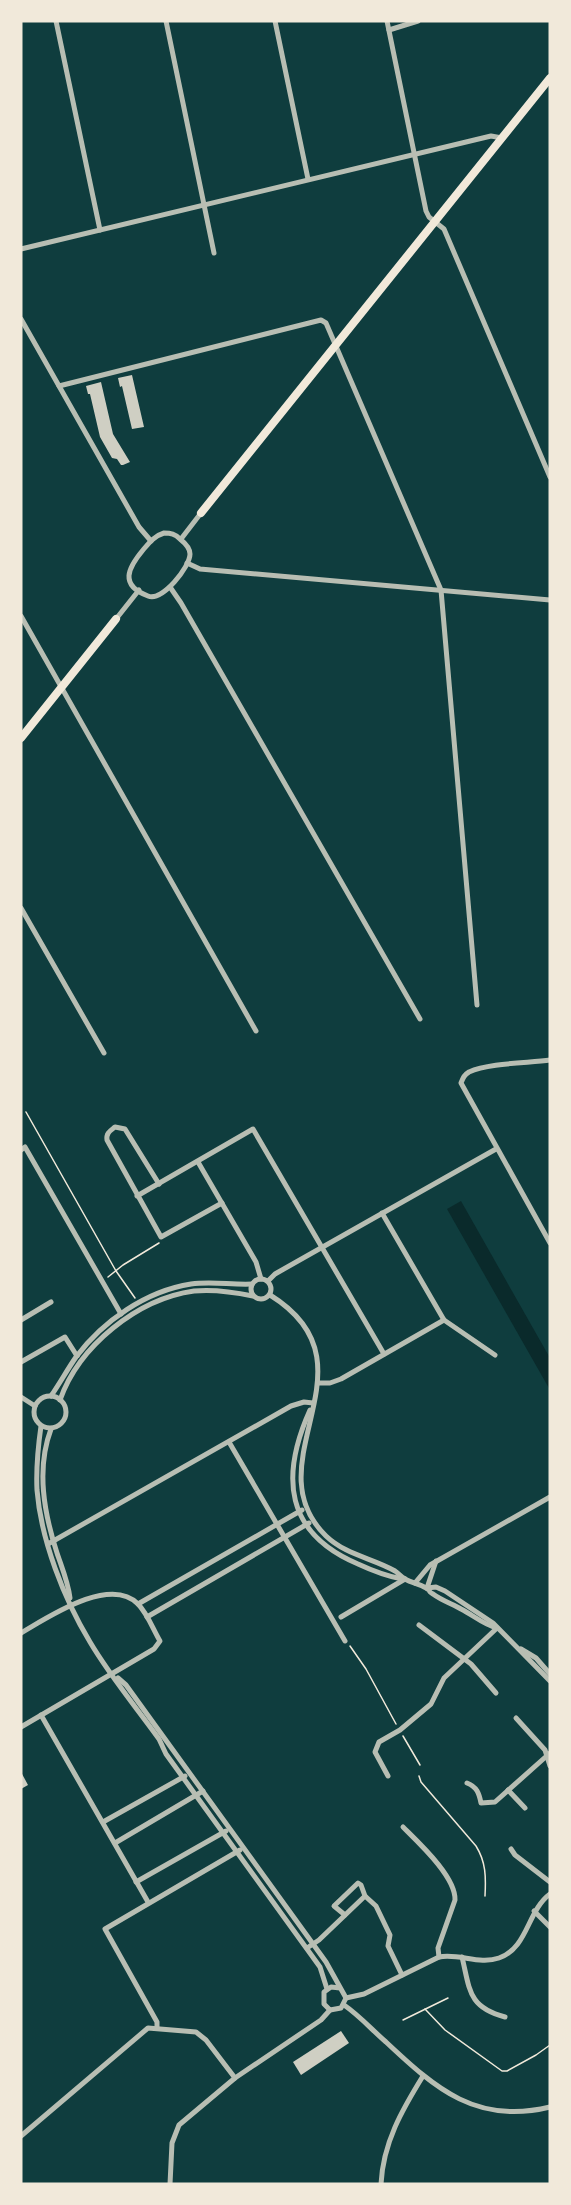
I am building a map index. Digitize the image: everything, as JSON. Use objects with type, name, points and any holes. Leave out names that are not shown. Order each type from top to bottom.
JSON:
[{"type":"main road","points":[[201,513],[549,80]]},
{"type":"main road","points":[[21,738],[116,619]]},
{"type":"street","points":[[56,21],[100,230]]},
{"type":"street","points":[[166,21],[214,253]]},
{"type":"street","points":[[275,21],[308,179]]},
{"type":"street","points":[[387,21],[426,211],[429,217],[444,229],[550,477]]},
{"type":"street","points":[[389,30],[418,21]]},
{"type":"street","points":[[21,249],[414,153],[491,136],[502,138]]},
{"type":"street","points":[[21,319],[135,521],[151,541]]},
{"type":"street","points":[[59,386],[321,320],[326,323],[441,590],[477,1005]]},
{"type":"street","points":[[181,539],[201,513]]},
{"type":"street","points":[[164,533],[174,534],[181,539],[189,551],[187,563],[170,587],[156,598],[147,596],[130,580],[129,571],[132,564],[151,541],[164,533]]},
{"type":"street","points":[[187,563],[200,569],[550,600]]},
{"type":"street","points":[[170,587],[188,614],[420,1019]]},
{"type":"street","points":[[116,619],[139,590]]},
{"type":"street","points":[[21,616],[256,1030]]},
{"type":"street","points":[[21,909],[104,1053]]},
{"type":"street","points":[[550,1060],[484,1068],[469,1072],[463,1076],[461,1083],[462,1089],[550,1243]]},
{"type":"street","points":[[159,1184],[125,1129],[115,1127],[106,1135],[106,1140],[161,1237],[222,1203]]},
{"type":"street","points":[[137,1196],[253,1129],[384,1354]]},
{"type":"street","points":[[23,1148],[121,1314]]},
{"type":"street","points":[[268,1281],[275,1274],[496,1149]]},
{"type":"street","points":[[198,1162],[256,1262],[261,1279]]},
{"type":"street","points":[[382,1213],[444,1320],[495,1355]]},
{"type":"street","points":[[51,1396],[60,1400],[66,1408],[65,1418],[60,1426],[51,1429],[41,1426],[35,1419],[35,1406],[42,1399],[51,1396],[77,1356],[104,1327],[139,1303],[164,1291],[193,1284],[252,1284],[261,1279],[268,1281],[271,1287],[270,1295]]},
{"type":"street","points":[[252,1284],[250,1290],[253,1296]]},
{"type":"street","points":[[60,1400],[65,1386],[92,1348],[124,1320],[142,1309],[194,1291],[234,1292],[262,1300],[270,1295]]},
{"type":"street","points":[[270,1295],[292,1310],[310,1334],[316,1352],[318,1383],[301,1467],[301,1489],[306,1508],[325,1534],[340,1547],[395,1571],[405,1579]]},
{"type":"street","points":[[21,1320],[51,1302]]},
{"type":"street","points":[[318,1383],[330,1383],[341,1379],[444,1320]]},
{"type":"street","points":[[21,1362],[65,1337],[77,1356]]},
{"type":"street","points":[[21,1396],[35,1406]]},
{"type":"street","points":[[51,1543],[291,1406],[304,1402],[313,1403]]},
{"type":"street","points":[[313,1403],[301,1430],[292,1465],[293,1490],[299,1512],[306,1525],[335,1553],[387,1576],[405,1579],[428,1588],[432,1594],[489,1626],[497,1628],[520,1648],[536,1658],[550,1674]]},
{"type":"street","points":[[41,1426],[37,1489],[40,1511],[71,1605],[90,1641],[112,1674],[191,1773],[335,1976],[346,1998],[344,2005],[338,2010],[330,2010],[324,2004],[327,1989],[320,1967],[166,1754],[166,1744]]},
{"type":"street","points":[[51,1429],[45,1449],[43,1489],[51,1543]]},
{"type":"street","points":[[229,1442],[345,1641]]},
{"type":"street","points":[[415,1583],[436,1561],[550,1497]]},
{"type":"street","points":[[138,1604],[306,1508]]},
{"type":"street","points":[[147,1617],[313,1520]]},
{"type":"street","points":[[428,1588],[436,1561]]},
{"type":"street","points":[[341,1617],[405,1579]]},
{"type":"street","points":[[21,1633],[71,1605],[99,1594],[128,1598],[138,1604],[160,1641],[154,1649],[21,1727]]},
{"type":"street","points":[[420,1625],[465,1659],[496,1693]]},
{"type":"street","points":[[388,1776],[375,1752],[379,1742],[400,1730],[431,1704],[444,1678],[497,1628]]},
{"type":"street","points":[[520,1648],[526,1658],[550,1681]]},
{"type":"street","points":[[41,1715],[148,1902]]},
{"type":"street","points":[[516,1718],[549,1754],[550,1766]]},
{"type":"street","points":[[467,1783],[474,1786],[479,1793],[481,1803],[495,1803],[549,1754]]},
{"type":"street","points":[[103,1822],[191,1773]]},
{"type":"street","points":[[508,1790],[525,1808]]},
{"type":"street","points":[[115,1843],[204,1791]]},
{"type":"street","points":[[403,1827],[436,1862],[455,1893],[455,1900],[438,1948],[439,1958]]},
{"type":"street","points":[[136,1882],[230,1828]]},
{"type":"street","points":[[157,2028],[156,2022],[105,1929],[244,1847]]},
{"type":"street","points":[[511,1849],[515,1855],[550,1882]]},
{"type":"street","points":[[345,1915],[334,1906],[358,1883],[365,1896],[376,1906],[390,1935],[388,1946],[402,1975]]},
{"type":"street","points":[[346,1998],[364,1994],[439,1958],[462,1957],[489,1960],[507,1954],[520,1941],[529,1926],[534,1911],[550,1894]]},
{"type":"street","points":[[307,1948],[365,1896]]},
{"type":"street","points":[[534,1911],[550,1927]]},
{"type":"street","points":[[462,1957],[471,1995],[478,2005],[488,2012],[505,2017]]},
{"type":"street","points":[[327,1989],[340,1988]]},
{"type":"street","points":[[344,2005],[358,2015],[423,2076],[464,2102],[511,2112],[550,2107]]},
{"type":"street","points":[[170,2184],[172,2143],[176,2130],[183,2121],[235,2078],[321,2020],[330,2010]]},
{"type":"street","points":[[21,2136],[148,2028],[189,2030],[201,2035],[235,2078]]},
{"type":"street","points":[[381,2184],[384,2159],[394,2127],[423,2076]]},
{"type":"path","points":[[26,1112],[116,1271],[139,1303]]},
{"type":"path","points":[[102,1280],[123,1264],[160,1243],[161,1237]]},
{"type":"path","points":[[345,1641],[355,1652],[420,1765]]},
{"type":"path","points":[[419,1776],[421,1782],[481,1854],[486,1872],[485,1896]]},
{"type":"path","points":[[403,2020],[448,1998]]},
{"type":"path","points":[[425,2010],[445,2030],[502,2071],[507,2071],[550,2045]]},
{"type":"water","points":[[461,1201],[550,1358],[550,1390],[447,1209]]},
{"type":"building","points":[[132,375],[144,427],[132,429],[118,378]]},
{"type":"building","points":[[101,382],[113,434],[130,462],[123,465],[117,459],[112,458],[100,437],[90,394],[88,394],[86,386]]},
{"type":"building","points":[[21,1772],[28,1785],[21,1789]]},
{"type":"building","points":[[341,2031],[349,2043],[301,2075],[293,2062]]}]
